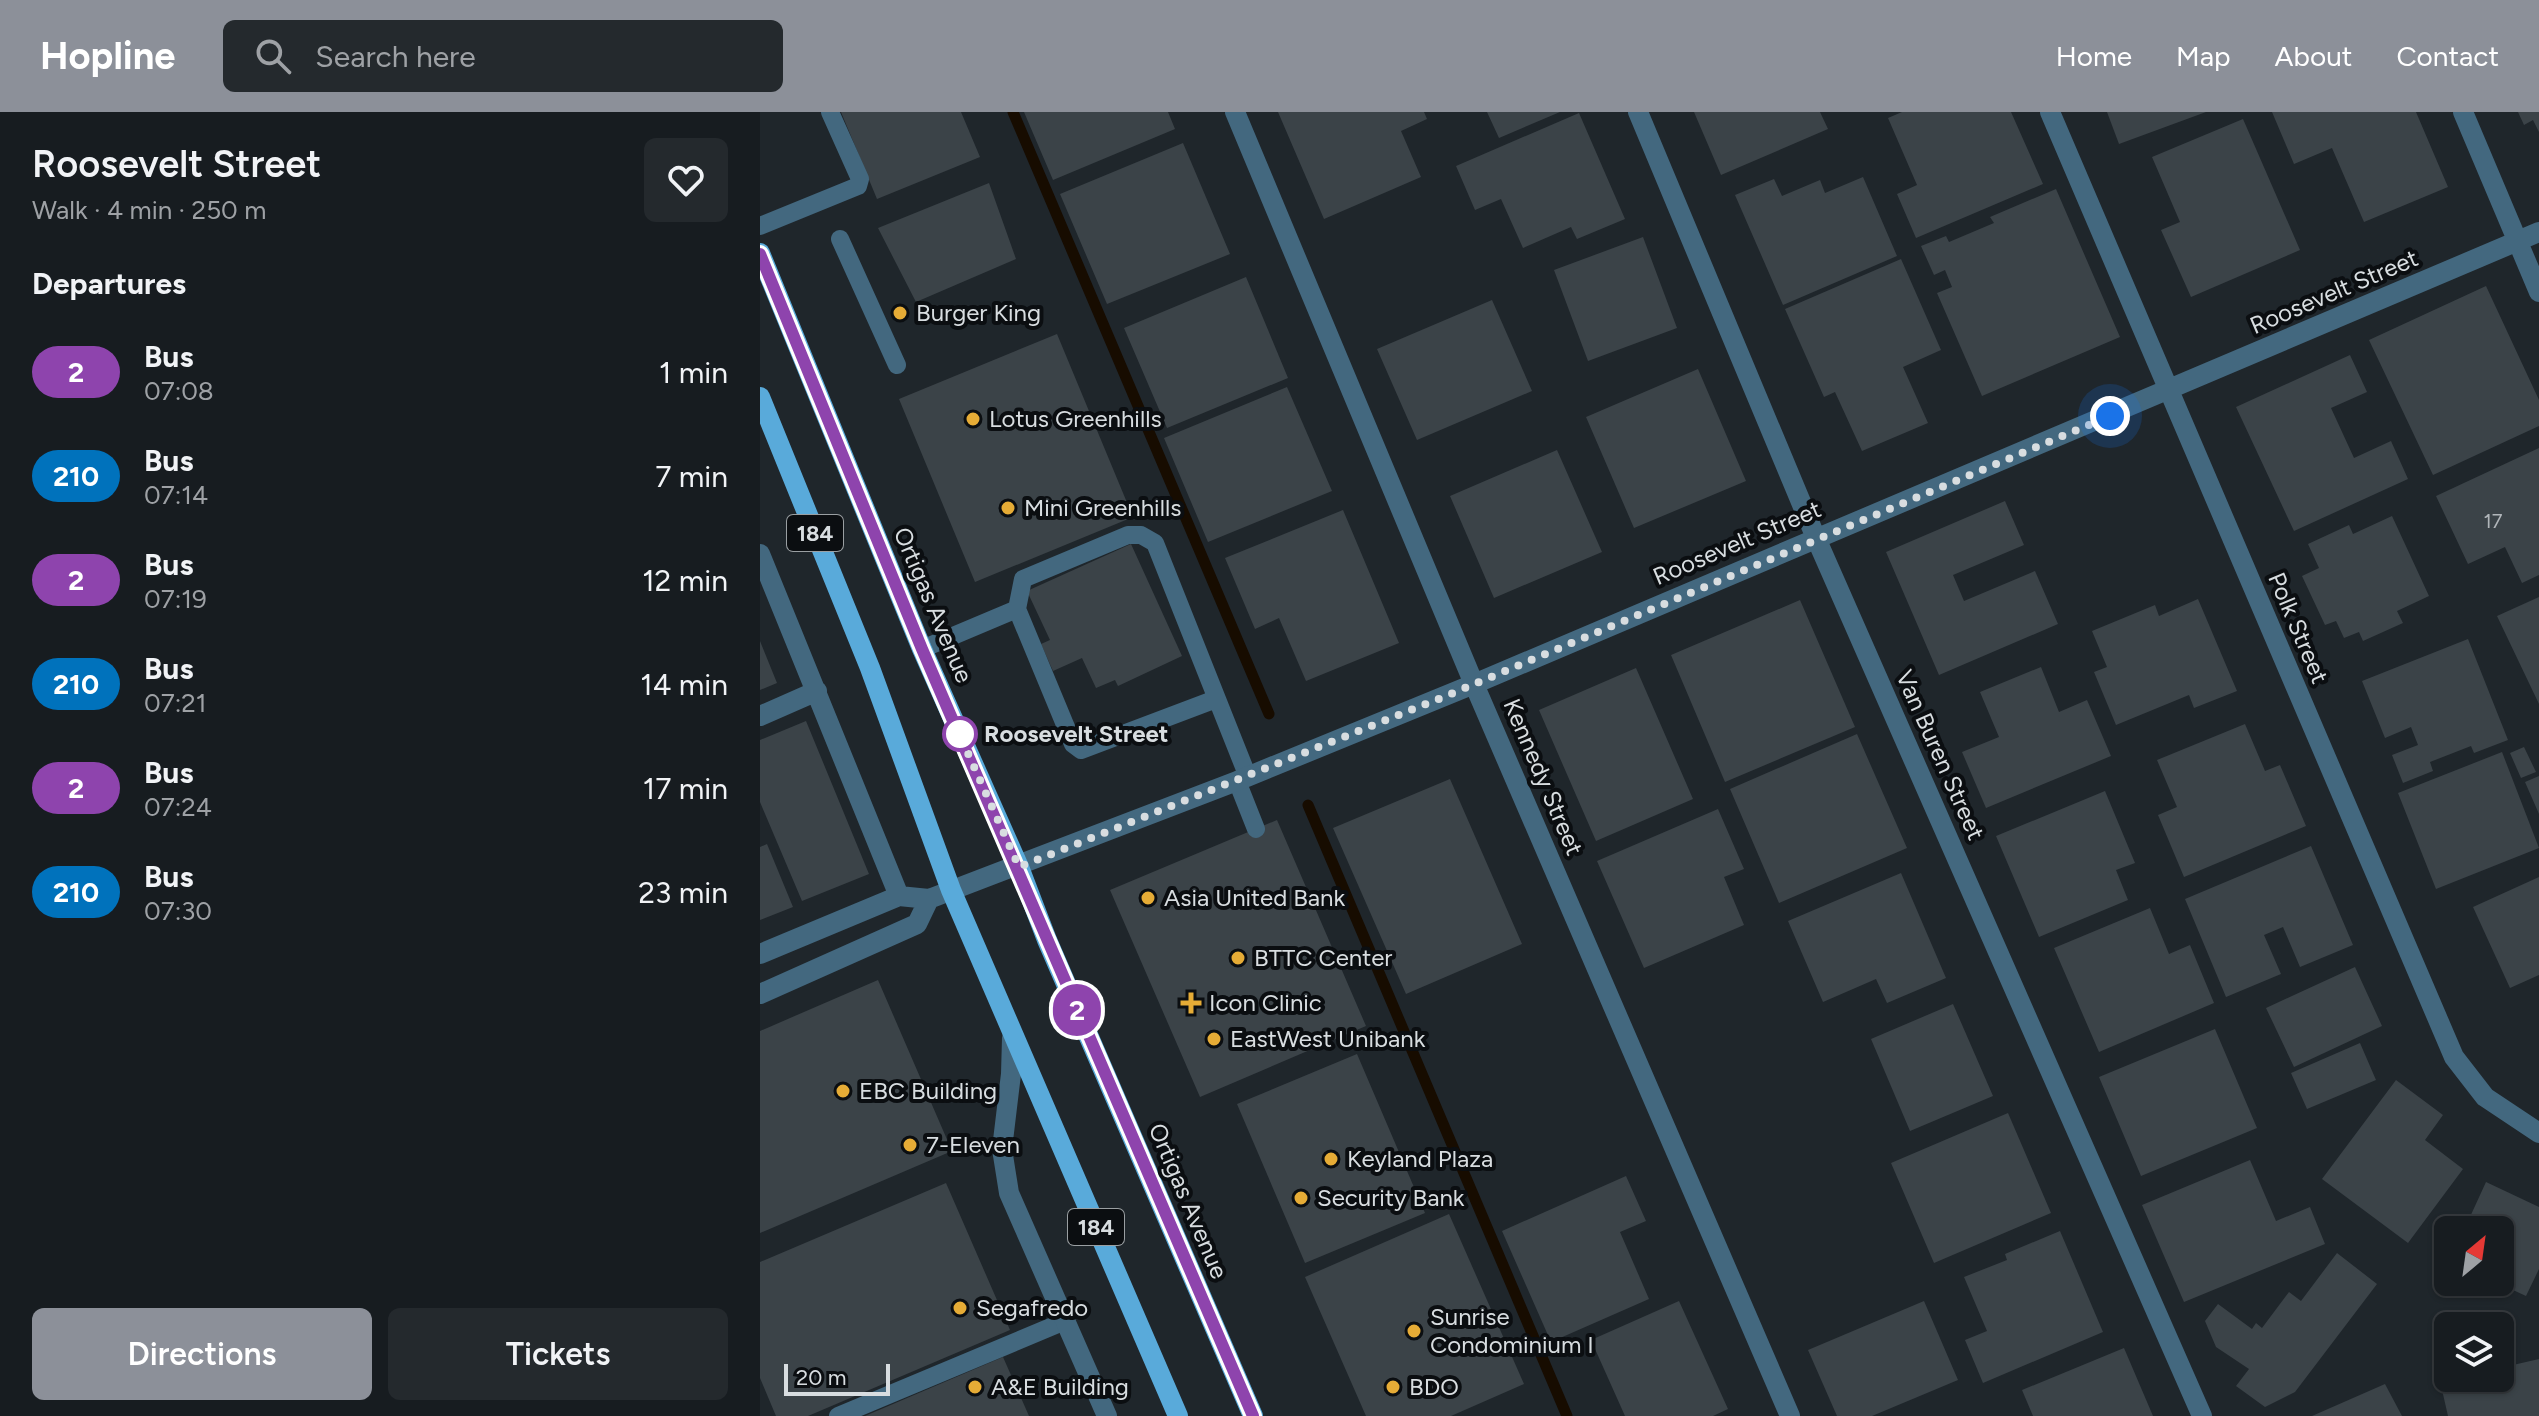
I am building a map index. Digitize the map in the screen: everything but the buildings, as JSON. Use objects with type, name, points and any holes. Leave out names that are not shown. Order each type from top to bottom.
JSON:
[{"type":"main road","name":"Ortigas Avenue","points":[[760,253],[922,649],[1019,867],[1047,940],[1253,1416]]},
{"type":"main road","name":"184","points":[[760,397],[870,668],[951,890],[1012,1038],[1178,1416]]},
{"type":"street","name":"Kennedy Street","points":[[1235,112],[1474,684],[1790,1416]]},
{"type":"street","name":"Van Buren Street","points":[[1638,112],[1816,538],[2202,1416]]},
{"type":"street","name":"Polk Street","points":[[2050,112],[2454,1057],[2485,1097],[2539,1133]]},
{"type":"street","points":[[2463,112],[2539,292]]},
{"type":"street","name":"Roosevelt Street","points":[[929,899],[1019,867],[1474,684],[2539,232]]},
{"type":"street","points":[[760,554],[899,896]]},
{"type":"street","points":[[760,716],[817,691]]},
{"type":"street","points":[[760,954],[899,896],[929,899],[917,924],[760,994]]},
{"type":"street","points":[[1012,1038],[1002,1149],[1009,1193],[1107,1416]]},
{"type":"lane","points":[[760,226],[858,186],[860,179],[830,112]]},
{"type":"lane","points":[[840,239],[897,365]]},
{"type":"lane","points":[[1216,699],[1081,750],[1073,744],[1017,609],[1023,579],[1128,535],[1141,535],[1155,543],[1216,699],[1256,829]]},
{"type":"lane","points":[[922,649],[1017,609]]},
{"type":"lane","points":[[838,1416],[1065,1321]]},
{"type":"waterway","points":[[1013,112],[1269,714]]},
{"type":"waterway","points":[[1308,805],[1567,1416]]},
{"type":"bus line","name":"2","points":[[760,254],[922,649],[1019,867],[1047,940],[1253,1416]]},
{"type":"place","name":"Burger King","points":[[900,313]]},
{"type":"place","name":"Lotus Greenhills","points":[[973,419]]},
{"type":"place","name":"Mini Greenhills","points":[[1008,508]]},
{"type":"place","name":"Roosevelt Street","points":[[960,734]]},
{"type":"place","name":"Asia United Bank","points":[[1148,898]]},
{"type":"place","name":"BTTC Center","points":[[1238,958]]},
{"type":"place","name":"Icon Clinic","points":[[1191,1003]]},
{"type":"place","name":"EastWest Unibank","points":[[1214,1039]]},
{"type":"place","name":"EBC Building","points":[[843,1091]]},
{"type":"place","name":"7-Eleven","points":[[910,1145]]},
{"type":"place","name":"Keyland Plaza","points":[[1331,1159]]},
{"type":"place","name":"Security Bank","points":[[1301,1198]]},
{"type":"place","name":"Segafredo","points":[[960,1308]]},
{"type":"place","name":"Sunrise Condominium I","points":[[1414,1331]]},
{"type":"place","name":"A&E Building","points":[[975,1387]]},
{"type":"place","name":"BDO","points":[[1393,1387]]},
{"type":"route","points":[[960,734],[958,731],[1019,867],[1446,696],[2110,416]]}]
